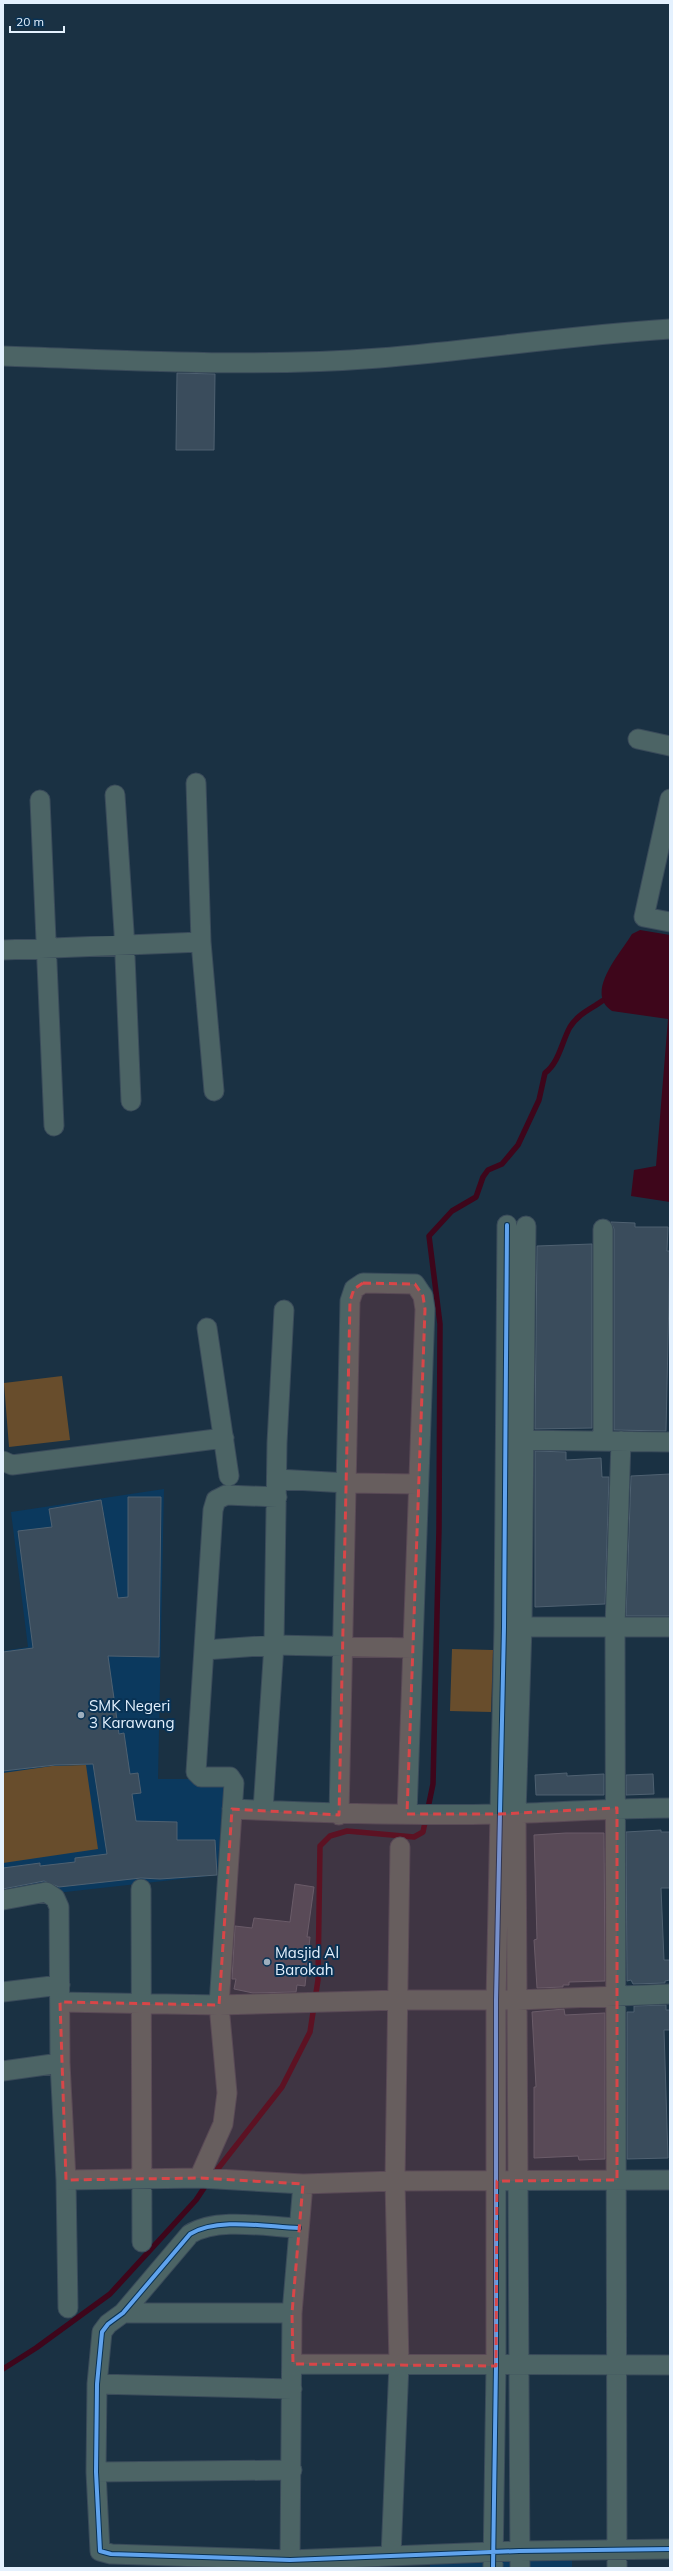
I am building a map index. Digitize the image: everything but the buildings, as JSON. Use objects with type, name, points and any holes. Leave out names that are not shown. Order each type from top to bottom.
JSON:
[{"type":"street","points":[[3,356],[242,364],[295,362],[379,358],[604,333],[670,329]]},
{"type":"street","points":[[638,739],[670,746]]},
{"type":"street","points":[[196,783],[201,942],[214,1091]]},
{"type":"street","points":[[115,795],[125,944],[131,1101]]},
{"type":"street","points":[[670,799],[644,917],[670,922]]},
{"type":"street","points":[[40,800],[54,1126]]},
{"type":"street","points":[[3,950],[46,947],[201,942]]},
{"type":"street","points":[[507,1225],[505,1440],[513,1627]]},
{"type":"street","points":[[493,2561],[497,2181],[496,2000],[508,1813],[513,1627],[524,1441],[526,1226]]},
{"type":"street","points":[[603,1229],[612,1441],[617,1808],[617,2559]]},
{"type":"street","points":[[339,1815],[344,1646],[350,1301],[354,1289],[363,1283],[415,1284],[423,1296],[425,1309],[413,1648],[410,1814]]},
{"type":"street","points":[[264,1810],[274,1645],[277,1488],[284,1310]]},
{"type":"street","points":[[207,1328],[229,1476]]},
{"type":"street","points":[[3,1461],[12,1465],[224,1438]]},
{"type":"street","points":[[505,1440],[670,1442]]},
{"type":"street","points":[[200,2178],[222,2124],[227,2094],[219,2005],[234,1783],[230,1777],[201,1777],[196,1772],[205,1650],[207,1581],[213,1510],[216,1500],[226,1495],[277,1488],[347,1483],[418,1484]]},
{"type":"street","points":[[513,1627],[670,1627]]},
{"type":"street","points":[[205,1650],[274,1645],[413,1648]]},
{"type":"street","points":[[232,1809],[339,1815],[508,1813],[617,1808],[670,1808]]},
{"type":"street","points":[[508,1813],[517,2000],[520,2559]]},
{"type":"street","points":[[391,2556],[398,2364],[395,2181],[399,2000],[400,1847]]},
{"type":"street","points":[[141,1889],[144,2178],[142,2242]]},
{"type":"street","points":[[3,1900],[46,1892],[55,1898],[59,1907],[60,2063],[66,2180],[68,2308]]},
{"type":"street","points":[[3,1992],[60,1994],[142,2002],[219,2005],[399,2000],[517,2000],[617,1994],[670,1994]]},
{"type":"street","points":[[3,2071],[60,2063]]},
{"type":"street","points":[[66,2180],[200,2178],[303,2184],[395,2181],[670,2180]]},
{"type":"street","points":[[290,2560],[293,2364],[292,2313],[303,2184]]},
{"type":"street","points":[[299,2228],[216,2225],[202,2226],[190,2234],[123,2313],[108,2324],[102,2332],[97,2384],[96,2472],[98,2545],[100,2551],[105,2554],[290,2560],[391,2556],[493,2561],[520,2559],[617,2559],[670,2549]]},
{"type":"street","points":[[123,2313],[292,2313]]},
{"type":"street","points":[[293,2364],[496,2366],[670,2365]]},
{"type":"street","points":[[97,2384],[292,2389]]},
{"type":"street","points":[[96,2472],[292,2470]]},
{"type":"highlighted area","points":[[363,1283],[415,1284],[423,1296],[425,1309],[407,1814],[499,1814],[617,1808],[617,2180],[497,2181],[496,2366],[293,2364],[292,2313],[303,2184],[200,2178],[66,2180],[60,2002],[219,2005],[232,1809],[339,1815],[350,1301],[354,1289]]},
{"type":"shaded area","points":[[640,930],[670,935],[670,1202],[631,1196],[634,1170],[656,1166],[668,1019],[612,1011],[604,1003],[602,994],[603,984],[613,962],[632,934]]},
{"type":"shaded area","points":[[62,1376],[70,1440],[9,1447],[4,1383]]},
{"type":"shaded area","name":"SMK Negeri 3 Karawang","points":[[164,1489],[158,1779],[188,1779],[224,1785],[217,1875],[3,1899],[3,1651],[28,1647],[11,1512]]},
{"type":"shaded area","points":[[452,1649],[493,1650],[491,1712],[450,1711]]},
{"type":"shaded area","points":[[86,1765],[98,1849],[3,1863],[3,1773],[52,1766]]},
{"type":"shaded area","points":[[572,2559],[572,2568],[430,2568],[430,2561]]},
{"type":"waterway","points":[[213,2175],[282,2087],[310,2032],[318,1980],[320,1846],[330,1836],[347,1831],[414,1837],[423,1832],[433,1784],[439,1529],[440,1324],[429,1236],[452,1211],[476,1197],[483,1177],[488,1170],[502,1164],[518,1145],[539,1100],[545,1073],[554,1064],[570,1027],[581,1015],[602,1001]]},
{"type":"waterway","points":[[3,2369],[36,2348],[110,2294],[196,2200],[208,2182]]},
{"type":"cycle path","points":[[493,2568],[496,2366],[496,2000],[504,1627],[507,1225]]},
{"type":"cycle path","points":[[299,2228],[228,2224],[201,2229],[190,2234],[123,2313],[108,2324],[102,2332],[97,2384],[96,2472],[100,2551],[111,2554],[290,2560],[519,2551],[670,2549]]},
{"type":"place","name":"SMK Negeri 3 Karawang","points":[[81,1715]]},
{"type":"place","name":"Masjid Al Barokah","points":[[267,1962]]}]
